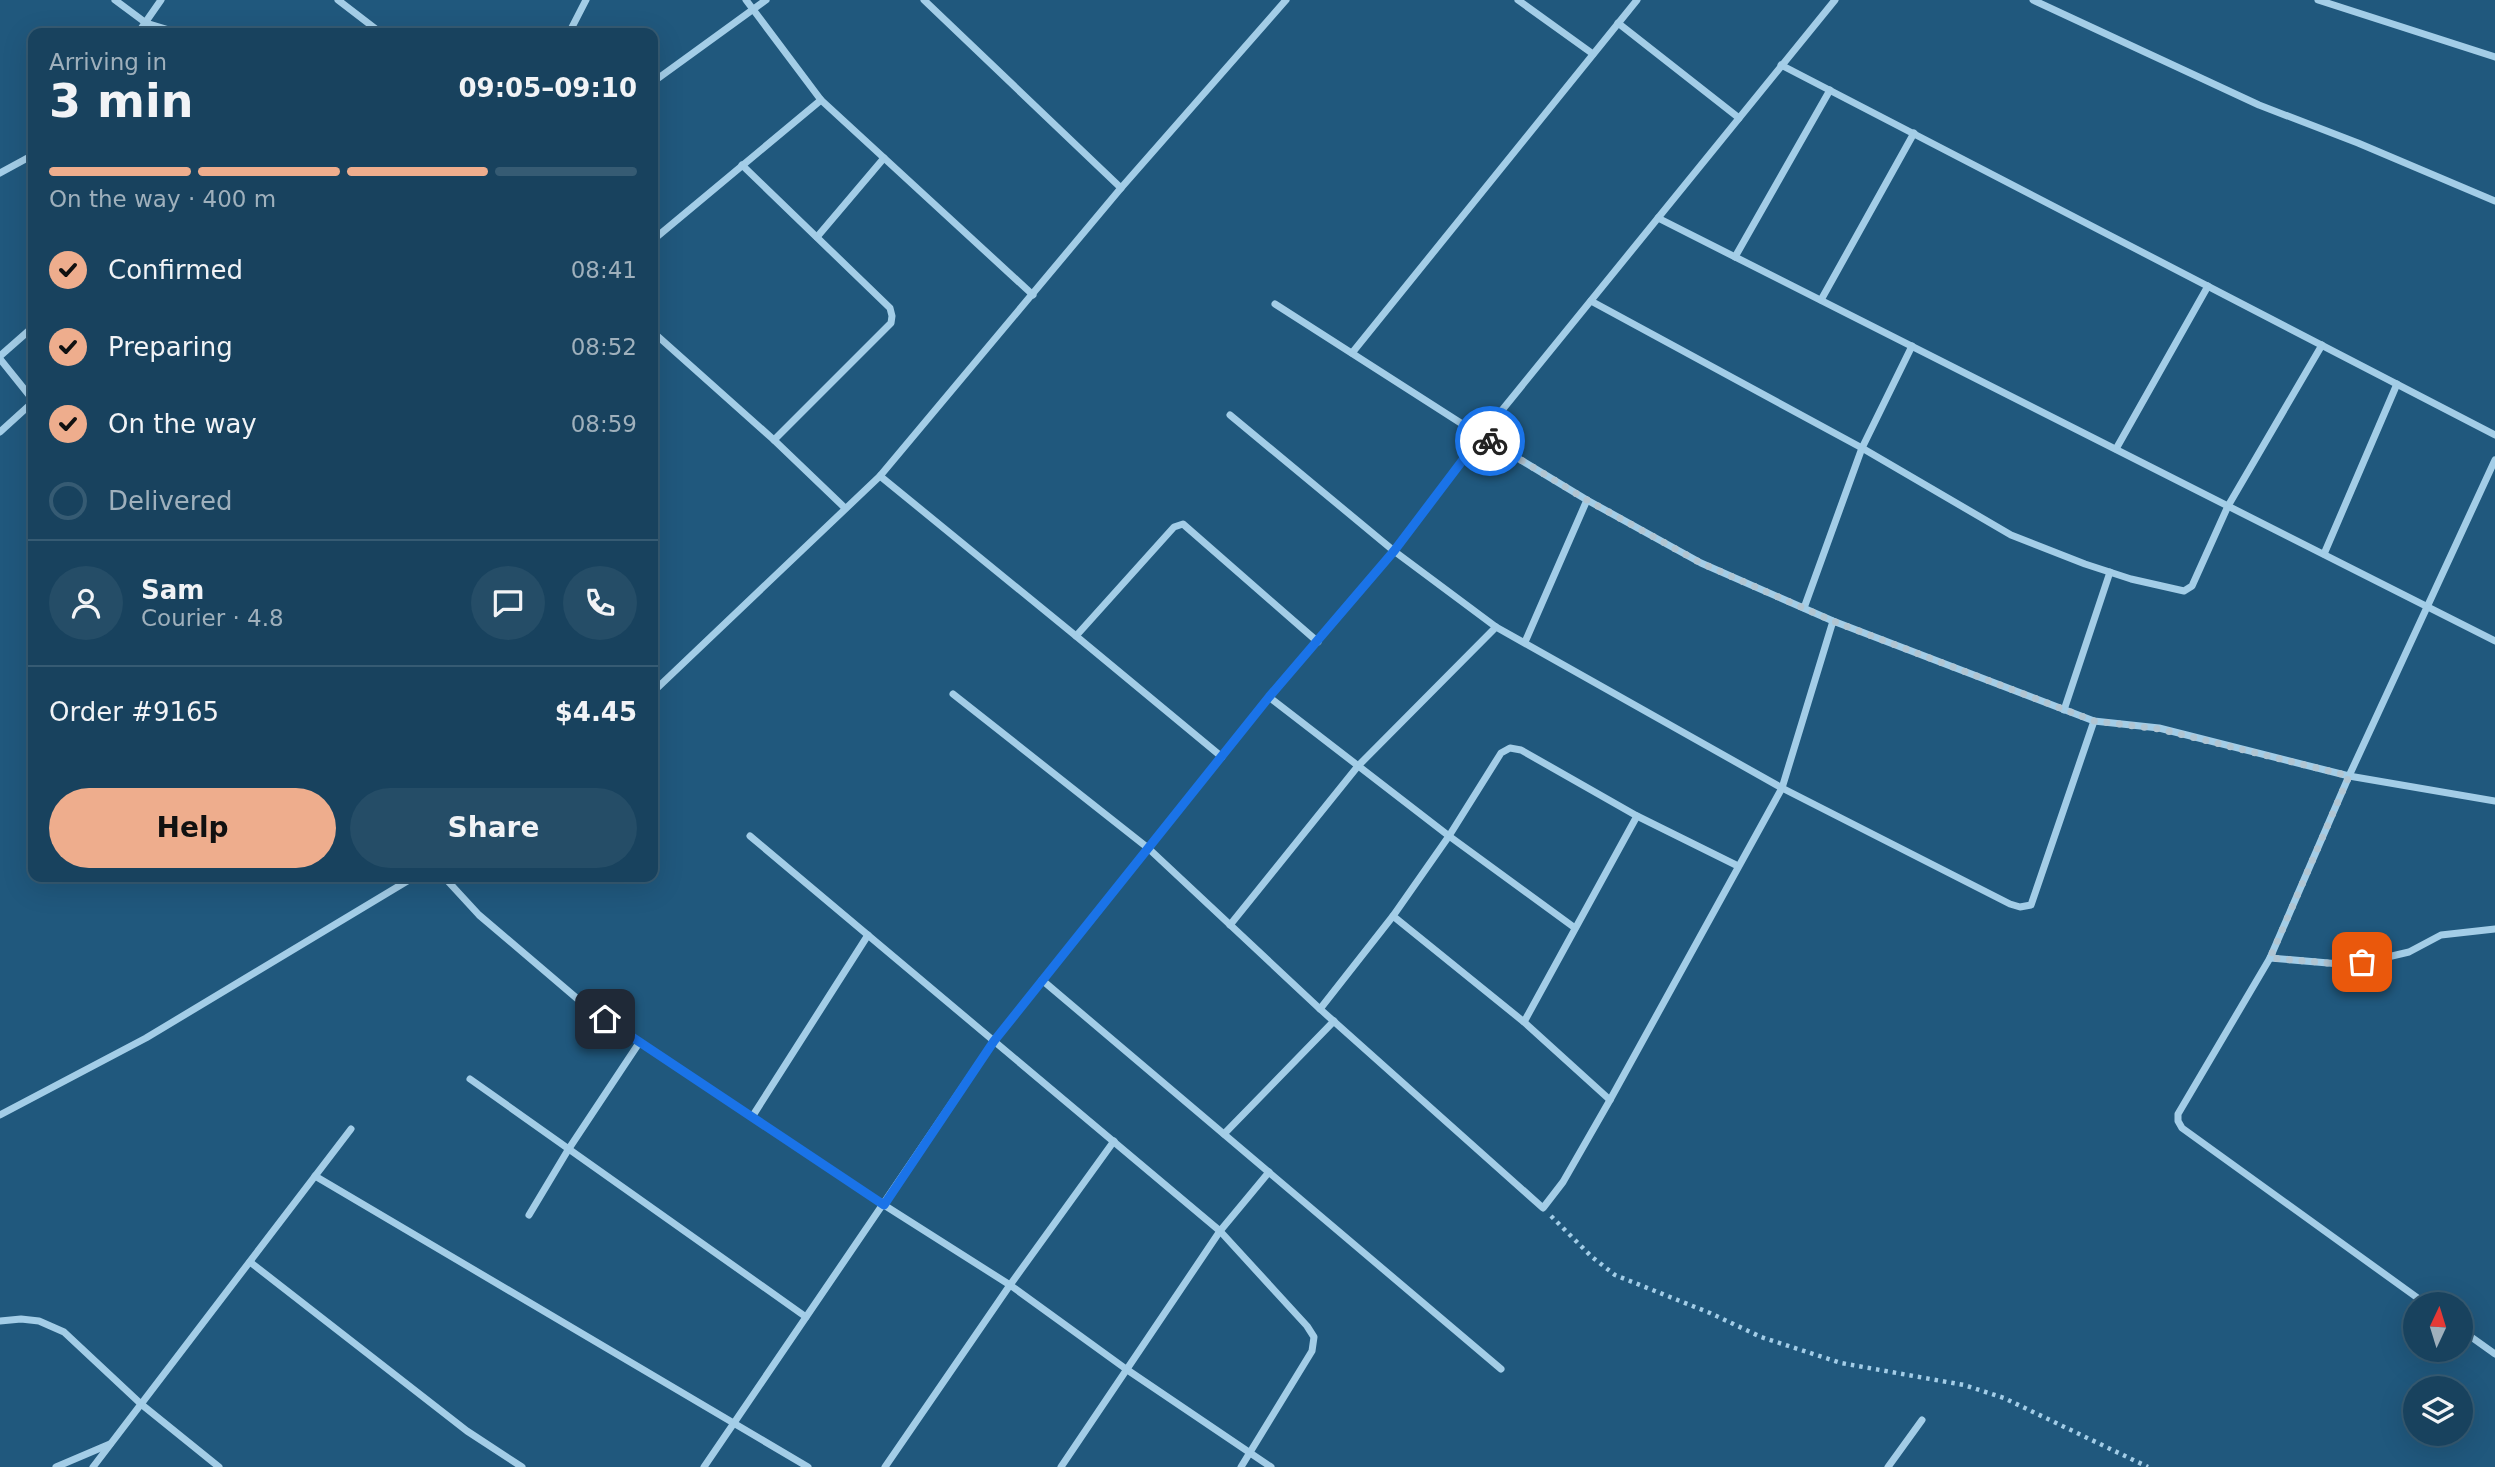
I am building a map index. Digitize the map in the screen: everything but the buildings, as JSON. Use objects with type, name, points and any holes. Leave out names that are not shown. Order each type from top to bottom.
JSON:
[{"type":"street","points":[[115,0],[146,23],[162,28]]},
{"type":"street","points":[[142,28],[161,0]]},
{"type":"street","points":[[338,0],[374,28]]},
{"type":"street","points":[[572,28],[586,0]]},
{"type":"street","points":[[746,0],[821,100],[1033,295]]},
{"type":"street","points":[[658,78],[766,0]]},
{"type":"street","points":[[924,0],[1121,188]]},
{"type":"street","points":[[658,687],[880,476],[1121,188],[1286,0]]},
{"type":"street","points":[[1518,0],[1593,54]]},
{"type":"street","points":[[1352,353],[1637,0]]},
{"type":"street","points":[[705,1467],[994,1041],[1269,697],[1394,551],[1481,436],[1835,0]]},
{"type":"street","points":[[2033,0],[2259,105],[2358,143],[2495,201]]},
{"type":"street","points":[[2318,0],[2495,57]]},
{"type":"street","points":[[1618,23],[1738,118]]},
{"type":"street","points":[[1781,65],[2495,435]]},
{"type":"street","points":[[1735,257],[1830,90]]},
{"type":"street","points":[[658,236],[821,100]]},
{"type":"street","points":[[1821,300],[1914,133]]},
{"type":"street","points":[[817,237],[884,158]]},
{"type":"street","points":[[0,173],[28,159]]},
{"type":"street","points":[[743,165],[890,308],[892,320],[774,440]]},
{"type":"street","points":[[1658,218],[2495,640]]},
{"type":"street","points":[[2116,449],[2207,286]]},
{"type":"street","points":[[1591,302],[1862,448],[2011,535],[2110,572],[2184,591],[2192,586],[2228,506],[2322,345]]},
{"type":"street","points":[[1275,304],[1481,436],[1587,500],[1701,563],[1833,621],[2094,721],[2159,729],[2349,776],[2495,801]]},
{"type":"street","points":[[28,332],[0,358],[28,394]]},
{"type":"street","points":[[658,336],[774,440],[845,508]]},
{"type":"street","points":[[1804,608],[1862,448],[1912,346]]},
{"type":"street","points":[[2324,554],[2397,384]]},
{"type":"street","points":[[0,432],[28,406]]},
{"type":"street","points":[[1230,415],[1394,551],[1496,627],[1782,788],[2010,904],[2026,907],[2031,905],[2094,721]]},
{"type":"street","points":[[2409,1292],[2182,1128],[2178,1114],[2270,958],[2349,776],[2495,460]]},
{"type":"street","points":[[880,476],[1222,757]]},
{"type":"street","points":[[1525,642],[1587,500]]},
{"type":"street","points":[[1076,636],[1174,527],[1183,524],[1318,642]]},
{"type":"street","points":[[2064,710],[2110,572]]},
{"type":"street","points":[[953,694],[1148,848],[1320,1009],[1543,1208],[1563,1182],[1610,1100],[1782,788],[1833,621]]},
{"type":"street","points":[[1230,925],[1358,766],[1496,627]]},
{"type":"street","points":[[1269,697],[1449,836],[1575,928]]},
{"type":"street","points":[[1320,1009],[1393,916],[1449,836],[1501,753],[1510,748],[1521,750],[1637,816],[1738,866]]},
{"type":"street","points":[[1524,1022],[1637,816]]},
{"type":"street","points":[[750,836],[1220,1231],[1314,1337],[1312,1351],[1241,1467]]},
{"type":"street","points":[[0,1115],[146,1038],[406,882]]},
{"type":"street","points":[[449,882],[479,915],[587,1007],[884,1205],[1010,1284],[1126,1369],[1271,1467]]},
{"type":"street","points":[[1393,916],[1524,1022],[1610,1100]]},
{"type":"street","points":[[2270,958],[2340,964],[2362,962],[2409,952],[2441,935],[2495,929]]},
{"type":"street","points":[[752,1116],[868,935]]},
{"type":"street","points":[[1042,980],[1501,1369]]},
{"type":"street","points":[[1224,1134],[1334,1021]]},
{"type":"street","points":[[529,1214],[639,1043]]},
{"type":"street","points":[[470,1079],[806,1317]]},
{"type":"street","points":[[93,1467],[351,1129]]},
{"type":"street","points":[[885,1467],[1010,1284],[1114,1142]]},
{"type":"street","points":[[1061,1467],[1220,1231],[1269,1172]]},
{"type":"street","points":[[315,1175],[808,1467]]},
{"type":"street","points":[[250,1262],[467,1431],[522,1467]]},
{"type":"street","points":[[0,1321],[39,1321],[64,1332],[141,1404],[219,1467]]},
{"type":"street","points":[[2473,1338],[2495,1354]]},
{"type":"street","points":[[1888,1467],[1922,1420]]},
{"type":"street","points":[[56,1467],[110,1444]]},
{"type":"path","points":[[1543,1208],[1592,1258],[1615,1275],[1633,1283],[1710,1313],[1761,1337],[1802,1351],[1841,1363],[1964,1385],[2004,1398],[2148,1467]]},
{"type":"way so far","points":[[1490,441],[1587,500],[1701,563],[1833,621],[2094,721],[2159,729],[2349,776],[2270,958],[2340,964],[2362,962]]},
{"type":"route","points":[[605,1019],[884,1205],[994,1041],[1042,980],[1269,697],[1394,551],[1481,436],[1490,441]]}]
